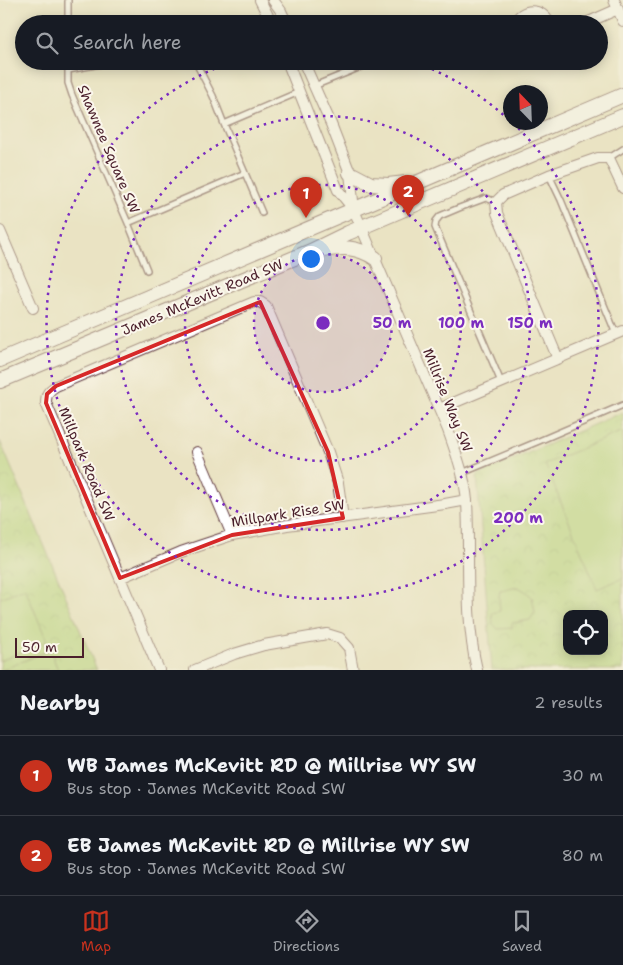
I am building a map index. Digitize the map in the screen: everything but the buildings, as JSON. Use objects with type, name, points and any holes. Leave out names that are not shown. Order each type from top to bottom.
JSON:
[{"type":"main road","name":"James McKevitt Road SW","points":[[0,360],[623,95]]},
{"type":"main road","name":"James McKevitt Road SW","points":[[0,381],[311,251],[362,227],[623,116]]},
{"type":"main road","points":[[350,173],[371,184],[388,185],[424,180]]},
{"type":"main road","points":[[311,251],[350,248],[367,253],[375,258]]},
{"type":"street","points":[[260,0],[268,15]]},
{"type":"street","points":[[273,0],[283,15]]},
{"type":"street","points":[[601,15],[618,6],[623,21]]},
{"type":"street","points":[[521,15],[532,11],[543,15]]},
{"type":"street","points":[[290,70],[338,190],[354,210]]},
{"type":"street","points":[[307,70],[350,173],[354,210]]},
{"type":"street","points":[[299,92],[314,86]]},
{"type":"street","points":[[558,359],[497,213],[496,202],[503,195],[549,175],[598,158],[609,158],[623,188]]},
{"type":"street","name":"Millrise Way SW","points":[[354,210],[448,430],[462,473],[467,500],[468,587],[471,638],[477,670]]},
{"type":"street","points":[[0,231],[33,308]]},
{"type":"street","name":"Millpark Road SW","points":[[159,670],[46,403],[47,394],[50,390],[257,301],[260,302],[266,306],[328,452],[338,483],[343,518]]},
{"type":"street","points":[[439,409],[619,333]]},
{"type":"street","points":[[197,452],[232,535]]},
{"type":"street","name":"Millpark Rise SW","points":[[120,578],[181,552],[232,535],[288,525],[467,500]]},
{"type":"street","points":[[195,670],[234,654],[264,645],[327,634],[340,638],[349,648],[352,670]]},
{"type":"lane","points":[[68,0],[68,15]]},
{"type":"lane","name":"Shawnee Square SW","points":[[68,70],[68,83],[72,95],[128,223],[246,173]]},
{"type":"lane","points":[[200,70],[213,96],[262,213]]},
{"type":"lane","points":[[314,86],[354,70]]},
{"type":"lane","points":[[224,124],[299,92]]},
{"type":"lane","points":[[609,158],[623,149]]},
{"type":"lane","points":[[549,175],[619,333]]},
{"type":"lane","points":[[496,202],[486,198],[459,208],[440,216],[436,221],[435,227],[501,383]]},
{"type":"lane","points":[[128,223],[147,270]]},
{"type":"lane","points":[[462,473],[623,405]]},
{"type":"highlighted area","points":[[260,302],[328,452],[343,518],[232,535],[120,578],[46,403],[47,394],[56,386]]},
{"type":"green space","points":[[623,412],[623,670],[492,670],[477,475]]},
{"type":"green space","points":[[623,431],[623,578],[597,589],[545,464]]},
{"type":"green space","points":[[0,441],[97,670],[0,670]]},
{"type":"green space","points":[[518,587],[532,597],[535,612],[530,620],[512,623],[512,628],[498,629],[493,624],[492,613],[500,611],[500,591]]},
{"type":"green space","points":[[25,588],[47,641],[0,661],[0,598]]},
{"type":"green space","points":[[50,650],[58,670],[2,670]]},
{"type":"place","name":"EB James McKevitt RD @ Millrise WY SW","points":[[408,216]]},
{"type":"place","name":"WB James McKevitt RD @ Millrise WY SW","points":[[306,218]]}]
